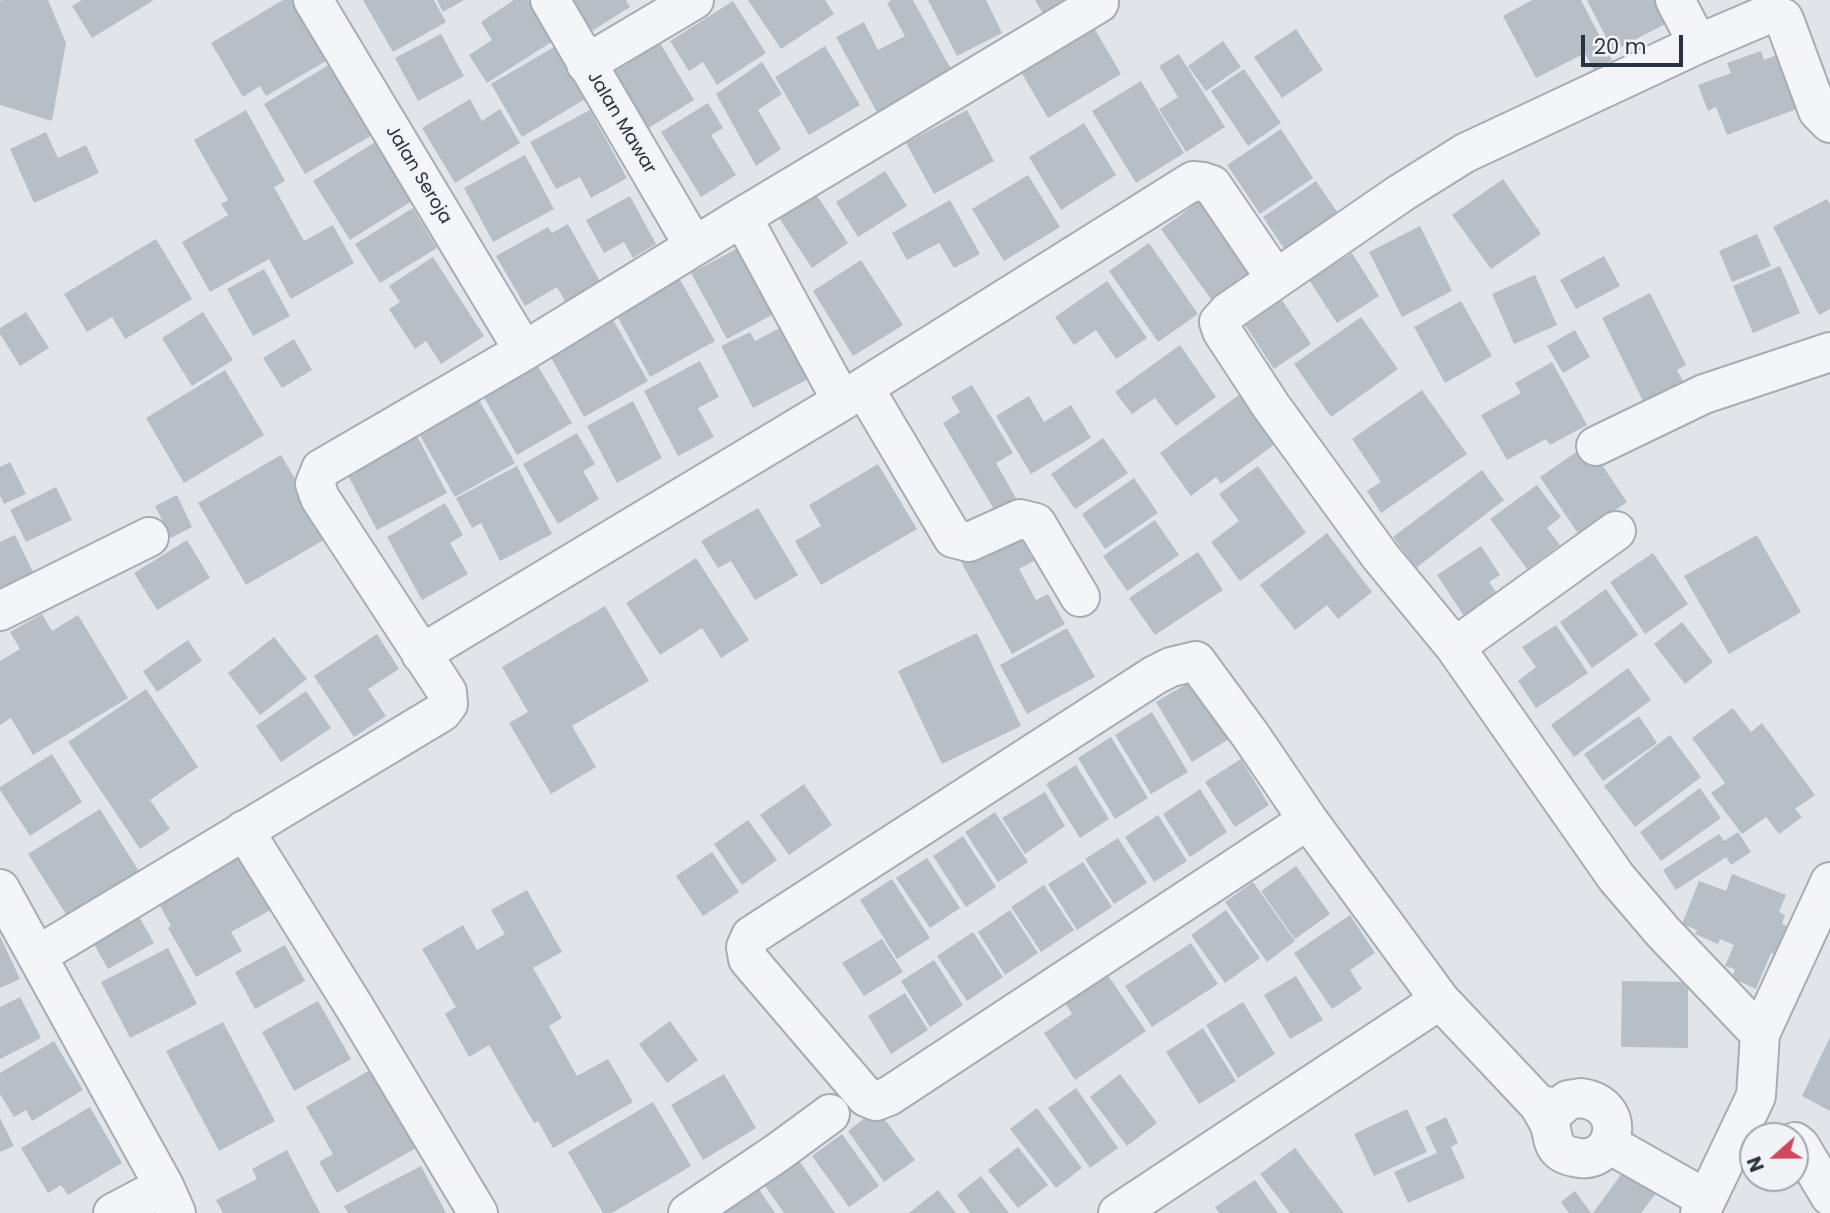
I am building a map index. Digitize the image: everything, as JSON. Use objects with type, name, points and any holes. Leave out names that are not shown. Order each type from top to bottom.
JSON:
[{"type":"street","name":"Jalan Seroja","points":[[313,0],[524,351]]},
{"type":"street","name":"Jalan Mawar","points":[[550,0],[694,246]]},
{"type":"street","points":[[586,64],[694,0]]},
{"type":"street","points":[[1675,0],[1698,44]]},
{"type":"street","points":[[38,955],[442,712],[448,704],[447,692],[320,498],[315,484],[321,469],[524,351],[742,216],[1099,3]]},
{"type":"street","points":[[1780,1122],[1760,1034],[1622,885],[1455,647],[1380,556],[1271,406],[1222,331],[1219,322],[1228,312],[1401,193],[1465,153],[1698,44],[1771,13],[1783,18],[1818,111],[1830,123]]},
{"type":"street","points":[[421,654],[853,395],[1193,181],[1212,185],[1276,279]]},
{"type":"street","points":[[742,216],[853,395],[953,538],[969,542],[1020,519],[1035,523],[1080,597]]},
{"type":"street","points":[[1596,446],[1704,394],[1830,352]]},
{"type":"street","points":[[1455,647],[1616,531]]},
{"type":"street","points":[[0,611],[149,537]]},
{"type":"street","points":[[1308,820],[889,1096],[876,1101],[866,1097],[748,959],[746,947],[751,936],[1122,696],[1171,667],[1196,661],[1440,1000],[1539,1105],[1559,1150],[1580,1159],[1590,1158],[1601,1153],[1609,1144],[1703,1206],[1739,1170]]},
{"type":"street","points":[[244,830],[362,1019],[478,1213]]},
{"type":"street","points":[[1760,1034],[1830,882]]},
{"type":"street","points":[[0,889],[170,1200],[113,1213]]},
{"type":"street","points":[[1118,1213],[1440,1000]]},
{"type":"street","points":[[688,1213],[830,1114]]},
{"type":"street","points":[[1809,1167],[1830,1196]]},
{"type":"building","points":[[48,0],[66,43],[52,121],[0,105],[0,1]]},
{"type":"building","points":[[82,0],[154,0],[92,38],[72,6]]},
{"type":"building","points":[[283,0],[299,0],[333,57],[266,96],[260,86],[243,97],[211,43]]},
{"type":"building","points":[[363,0],[434,0],[446,22],[393,52]]},
{"type":"building","points":[[437,0],[464,0],[443,12]]},
{"type":"building","points":[[514,0],[528,0],[553,41],[487,83],[469,55],[492,40],[481,22]]},
{"type":"building","points":[[573,0],[626,0],[630,7],[592,31]]},
{"type":"building","points":[[748,0],[825,0],[834,14],[781,49]]},
{"type":"building","points":[[892,0],[913,0],[953,73],[878,114],[836,37],[864,22],[878,50],[905,36],[887,3]]},
{"type":"building","points":[[928,0],[986,0],[1002,33],[957,56]]},
{"type":"building","points":[[1035,0],[1078,0],[1046,19]]},
{"type":"building","points":[[1532,0],[1581,0],[1612,60],[1594,70],[1585,53],[1536,78],[1503,16]]},
{"type":"building","points":[[1587,0],[1660,0],[1671,21],[1613,51]]},
{"type":"building","points":[[733,1],[766,53],[717,85],[703,62],[689,71],[670,41]]},
{"type":"building","points":[[1094,28],[1121,74],[1048,118],[1021,72]]},
{"type":"building","points":[[1296,29],[1323,70],[1282,98],[1254,57]]},
{"type":"building","points":[[441,34],[464,76],[418,101],[395,58]]},
{"type":"building","points":[[1223,41],[1241,67],[1206,91],[1188,66]]},
{"type":"building","points":[[660,43],[694,100],[645,130],[611,74]]},
{"type":"building","points":[[825,46],[860,105],[809,135],[775,77]]},
{"type":"building","points":[[554,47],[585,99],[522,137],[491,84]]},
{"type":"building","points":[[1761,51],[1764,60],[1782,53],[1802,107],[1727,135],[1716,107],[1708,111],[1698,85],[1731,73],[1727,63]]},
{"type":"building","points":[[1179,54],[1225,127],[1186,152],[1159,109],[1178,97],[1159,66]]},
{"type":"building","points":[[762,62],[782,94],[758,110],[781,149],[756,166],[716,94]]},
{"type":"building","points":[[332,63],[374,134],[305,174],[264,104]]},
{"type":"building","points":[[1244,69],[1281,123],[1248,146],[1211,91]]},
{"type":"building","points":[[1141,81],[1184,153],[1136,183],[1092,111]]},
{"type":"building","points":[[470,99],[482,121],[500,109],[520,143],[455,183],[422,128]]},
{"type":"building","points":[[708,103],[723,128],[711,135],[736,175],[701,197],[661,132]]},
{"type":"building","points":[[246,110],[285,181],[274,187],[304,241],[333,225],[354,263],[291,299],[269,259],[210,292],[182,242],[228,215],[221,204],[228,200],[194,140]]},
{"type":"building","points":[[590,110],[627,178],[591,198],[580,177],[556,189],[530,142]]},
{"type":"building","points":[[967,110],[994,161],[934,194],[906,143]]},
{"type":"building","points":[[1084,123],[1116,175],[1061,210],[1029,157]]},
{"type":"building","points":[[1281,129],[1313,178],[1260,214],[1227,165]]},
{"type":"building","points":[[46,132],[58,158],[86,145],[99,173],[34,203],[10,149]]},
{"type":"building","points":[[375,142],[412,201],[350,240],[313,181]]},
{"type":"building","points":[[525,155],[554,209],[493,242],[464,188]]},
{"type":"building","points":[[885,171],[907,206],[858,237],[836,202]]},
{"type":"building","points":[[1028,175],[1060,227],[1004,261],[972,209]]},
{"type":"building","points":[[1503,179],[1541,234],[1491,269],[1452,215]]},
{"type":"building","points":[[1316,181],[1346,225],[1292,261],[1263,217]]},
{"type":"building","points":[[816,194],[848,243],[812,268],[779,218]]},
{"type":"building","points":[[630,196],[656,244],[633,258],[624,242],[604,253],[586,220]]},
{"type":"building","points":[[1827,199],[1830,204],[1830,309],[1819,315],[1773,227]]},
{"type":"building","points":[[950,200],[980,254],[954,268],[939,243],[907,260],[892,233]]},
{"type":"building","points":[[1200,201],[1254,277],[1215,305],[1161,229]]},
{"type":"building","points":[[413,208],[437,248],[380,283],[355,244]]},
{"type":"building","points":[[568,224],[602,285],[567,305],[557,287],[525,306],[496,256],[548,227],[552,233]]},
{"type":"building","points":[[1420,226],[1452,291],[1402,317],[1369,252]]},
{"type":"building","points":[[1757,234],[1771,266],[1732,282],[1719,251]]},
{"type":"building","points":[[156,239],[192,299],[125,339],[112,317],[87,332],[64,294]]},
{"type":"building","points":[[1149,243],[1198,314],[1158,342],[1109,271]]},
{"type":"building","points":[[738,248],[774,314],[727,339],[691,273]]},
{"type":"building","points":[[1352,253],[1379,296],[1337,323],[1309,280]]},
{"type":"building","points":[[1604,256],[1620,286],[1576,309],[1560,280]]},
{"type":"building","points":[[433,257],[484,336],[441,364],[426,341],[415,349],[389,309],[400,302],[389,286]]},
{"type":"building","points":[[861,260],[903,325],[853,356],[813,291]]},
{"type":"building","points":[[1780,266],[1800,313],[1753,333],[1733,286]]},
{"type":"building","points":[[264,269],[290,316],[253,336],[227,289]]},
{"type":"building","points":[[1535,275],[1557,325],[1514,344],[1492,294]]},
{"type":"building","points":[[679,278],[715,341],[650,377],[616,314]]},
{"type":"building","points":[[1107,281],[1147,338],[1116,359],[1096,330],[1074,345],[1055,317]]},
{"type":"building","points":[[1650,293],[1686,365],[1677,370],[1683,381],[1643,401],[1602,318]]},
{"type":"building","points":[[1282,300],[1311,344],[1274,369],[1245,325]]},
{"type":"building","points":[[1461,301],[1492,356],[1445,383],[1414,327]]},
{"type":"building","points":[[26,312],[49,348],[20,366],[0,334],[0,328]]},
{"type":"building","points":[[203,312],[233,360],[192,386],[162,338]]},
{"type":"building","points":[[1361,317],[1398,369],[1331,417],[1294,364]]},
{"type":"building","points":[[612,318],[648,381],[584,417],[549,354]]},
{"type":"building","points":[[784,326],[810,378],[753,408],[721,346],[750,332],[755,341]]},
{"type":"building","points":[[1575,330],[1590,357],[1563,373],[1547,346]]},
{"type":"building","points":[[294,339],[312,370],[282,388],[263,358]]},
{"type":"building","points":[[1180,345],[1216,397],[1176,426],[1155,398],[1132,414],[1115,392]]},
{"type":"building","points":[[700,361],[719,397],[698,408],[714,437],[678,456],[644,391]]},
{"type":"building","points":[[1552,362],[1587,425],[1550,445],[1546,439],[1507,460],[1481,415],[1521,393],[1515,383]]},
{"type":"building","points":[[536,363],[572,423],[517,455],[482,394]]},
{"type":"building","points":[[225,370],[264,435],[184,483],[146,418]]},
{"type":"building","points":[[972,385],[1013,453],[996,463],[1016,498],[995,511],[943,423],[960,412],[951,397]]},
{"type":"building","points":[[1422,390],[1467,454],[1381,513],[1367,491],[1381,482],[1352,439]]},
{"type":"building","points":[[474,391],[515,463],[455,497],[414,425]]},
{"type":"building","points":[[1239,395],[1275,444],[1221,484],[1216,477],[1191,496],[1160,453]]},
{"type":"building","points":[[1029,396],[1044,422],[1071,405],[1091,438],[1031,474],[996,416]]},
{"type":"building","points":[[633,401],[662,458],[617,483],[587,426]]},
{"type":"building","points":[[415,432],[447,493],[377,530],[345,470]]},
{"type":"building","points":[[577,433],[595,464],[583,471],[599,499],[558,524],[523,464]]},
{"type":"building","points":[[1103,438],[1128,473],[1075,509],[1051,474]]},
{"type":"building","points":[[1588,444],[1627,502],[1579,535],[1540,477]]},
{"type":"building","points":[[281,455],[329,537],[246,585],[198,503]]},
{"type":"building","points":[[10,462],[26,494],[4,504],[0,496],[0,467]]},
{"type":"building","points":[[878,464],[917,529],[821,585],[795,541],[821,526],[809,505]]},
{"type":"building","points":[[517,466],[552,534],[500,561],[481,523],[472,528],[456,498]]},
{"type":"building","points":[[1258,466],[1306,533],[1240,581],[1211,542],[1239,521],[1219,494]]},
{"type":"building","points":[[1482,470],[1504,500],[1416,568],[1393,537]]},
{"type":"building","points":[[1134,478],[1158,513],[1105,549],[1082,514]]},
{"type":"building","points":[[1537,485],[1561,517],[1547,528],[1560,545],[1527,569],[1490,519]]},
{"type":"building","points":[[56,487],[72,520],[26,542],[10,510]]},
{"type":"building","points":[[177,495],[192,527],[171,538],[155,506]]},
{"type":"building","points":[[445,503],[463,535],[450,543],[468,574],[422,600],[387,537]]},
{"type":"building","points":[[758,508],[798,575],[755,600],[731,561],[718,568],[701,541]]},
{"type":"building","points":[[1155,520],[1179,555],[1127,591],[1103,556]]},
{"type":"building","points":[[1015,529],[1034,561],[1019,569],[1036,600],[1048,594],[1065,624],[1012,654],[960,560]]},
{"type":"building","points":[[1327,533],[1372,592],[1338,619],[1327,605],[1295,630],[1260,585]]},
{"type":"building","points":[[15,535],[34,574],[0,591],[0,542]]},
{"type":"building","points":[[1757,535],[1801,612],[1729,654],[1684,576]]},
{"type":"building","points":[[187,540],[210,578],[157,610],[134,573]]},
{"type":"building","points":[[1481,546],[1500,575],[1489,582],[1504,604],[1470,625],[1437,575]]},
{"type":"building","points":[[1198,552],[1223,590],[1155,635],[1129,598]]},
{"type":"building","points":[[1653,553],[1688,604],[1645,634],[1610,582]]},
{"type":"building","points":[[696,558],[749,640],[721,658],[702,628],[660,655],[626,603]]},
{"type":"building","points":[[1606,589],[1638,635],[1592,668],[1560,622]]},
{"type":"building","points":[[605,606],[649,681],[572,726],[596,767],[551,794],[509,723],[528,712],[502,667]]},
{"type":"building","points":[[42,614],[52,631],[78,615],[128,698],[33,755],[11,718],[0,725],[0,661],[20,649],[10,632]]},
{"type":"building","points":[[1682,622],[1713,662],[1685,684],[1654,644]]},
{"type":"building","points":[[1556,625],[1588,673],[1536,708],[1518,681],[1536,667],[1522,647]]},
{"type":"building","points":[[1067,628],[1095,677],[1027,714],[1000,665]]},
{"type":"building","points":[[977,633],[1021,726],[942,764],[898,671]]},
{"type":"building","points":[[377,634],[399,669],[368,689],[386,716],[354,737],[314,676]]},
{"type":"building","points":[[274,637],[307,679],[260,715],[228,673]]},
{"type":"building","points":[[188,640],[202,661],[157,692],[143,671]]},
{"type":"building","points":[[1628,668],[1651,700],[1574,757],[1551,725]]},
{"type":"building","points":[[1193,680],[1229,739],[1192,762],[1156,702]]},
{"type":"building","points":[[146,689],[198,767],[150,800],[170,829],[140,849],[68,742]]},
{"type":"building","points":[[306,691],[331,728],[281,762],[256,726]]},
{"type":"building","points":[[1733,708],[1751,732],[1762,723],[1815,795],[1795,809],[1802,817],[1779,834],[1766,817],[1742,834],[1711,793],[1725,783],[1692,738]]},
{"type":"building","points":[[1152,712],[1188,772],[1151,794],[1115,735]]},
{"type":"building","points":[[1639,716],[1657,743],[1603,781],[1584,754]]},
{"type":"building","points":[[1670,735],[1701,777],[1635,827],[1604,786]]},
{"type":"building","points":[[1111,737],[1148,798],[1115,819],[1078,758]]},
{"type":"building","points":[[52,754],[82,802],[30,836],[0,787]]},
{"type":"building","points":[[1241,759],[1269,805],[1235,827],[1205,782]]},
{"type":"building","points":[[1076,765],[1109,819],[1080,838],[1046,784]]},
{"type":"building","points":[[804,784],[832,825],[789,855],[760,815]]},
{"type":"building","points":[[1700,788],[1721,818],[1661,861],[1640,832]]},
{"type":"building","points":[[1200,789],[1227,832],[1190,857],[1163,814]]},
{"type":"building","points":[[1045,792],[1065,826],[1025,854],[1002,818]]},
{"type":"building","points":[[100,809],[140,873],[69,919],[28,854]]},
{"type":"building","points":[[995,812],[1028,862],[998,882],[965,832]]},
{"type":"building","points":[[1158,815],[1187,861],[1154,882],[1125,837]]},
{"type":"building","points":[[748,820],[777,860],[742,885],[714,844]]},
{"type":"building","points":[[1738,832],[1751,852],[1731,865],[1726,857],[1676,890],[1663,870],[1719,834],[1724,841]]},
{"type":"building","points":[[963,836],[996,887],[966,907],[933,856]]},
{"type":"building","points":[[1118,838],[1147,883],[1114,904],[1085,859]]},
{"type":"building","points":[[712,852],[739,892],[703,916],[676,876]]},
{"type":"building","points":[[242,853],[274,908],[231,932],[242,951],[196,977],[168,928],[171,926],[158,902]]},
{"type":"building","points":[[927,858],[960,908],[930,928],[896,878]]},
{"type":"building","points":[[1083,862],[1112,907],[1077,930],[1048,884]]},
{"type":"building","points":[[1296,866],[1330,914],[1295,939],[1261,891]]},
{"type":"building","points":[[1732,874],[1786,895],[1779,912],[1785,915],[1782,924],[1790,927],[1778,956],[1771,953],[1756,989],[1732,978],[1735,969],[1725,966],[1734,945],[1720,939],[1718,944],[1695,934],[1697,930],[1682,924],[1699,881],[1726,891]]},
{"type":"building","points":[[892,879],[930,938],[897,959],[860,900]]},
{"type":"building","points":[[1253,882],[1295,941],[1267,962],[1225,902]]},
{"type":"building","points":[[1044,885],[1074,930],[1041,952],[1011,907]]},
{"type":"building","points":[[527,890],[562,952],[533,968],[562,1018],[549,1026],[577,1076],[608,1059],[633,1102],[553,1148],[538,1121],[534,1123],[489,1045],[469,1057],[445,1014],[456,1007],[422,949],[463,925],[477,950],[505,934],[491,910]]},
{"type":"building","points":[[1010,910],[1038,953],[1005,975],[978,932]]},
{"type":"building","points":[[1226,910],[1260,958],[1225,983],[1191,935]]},
{"type":"building","points":[[137,913],[154,943],[108,969],[91,939]]},
{"type":"building","points":[[1350,915],[1375,953],[1350,970],[1362,989],[1332,1009],[1294,953]]},
{"type":"building","points":[[973,932],[1003,977],[967,1001],[937,956]]},
{"type":"building","points":[[0,936],[20,979],[0,988]]},
{"type":"building","points":[[882,939],[903,972],[864,996],[842,963]]},
{"type":"building","points":[[1191,943],[1218,984],[1152,1027],[1125,986]]},
{"type":"building","points":[[285,945],[305,981],[255,1009],[235,972]]},
{"type":"building","points":[[168,948],[197,1004],[130,1038],[101,982]]},
{"type":"building","points":[[934,960],[963,1005],[930,1027],[901,981]]},
{"type":"building","points":[[1103,968],[1146,1031],[1075,1080],[1044,1033],[1072,1014],[1061,996]]},
{"type":"building","points":[[1296,976],[1323,1020],[1290,1039],[1264,995]]},
{"type":"building","points":[[1622,981],[1688,982],[1688,1048],[1621,1047]]},
{"type":"building","points":[[905,993],[928,1030],[891,1054],[868,1016]]},
{"type":"building","points":[[20,997],[41,1038],[0,1059],[0,1007]]},
{"type":"building","points":[[318,1001],[351,1059],[294,1091],[262,1032]]},
{"type":"building","points":[[1243,1002],[1275,1054],[1238,1078],[1206,1025]]},
{"type":"building","points":[[670,1021],[698,1060],[667,1083],[639,1044]]},
{"type":"building","points":[[223,1022],[275,1121],[219,1151],[166,1051]]},
{"type":"building","points":[[1203,1028],[1236,1081],[1199,1104],[1166,1052]]},
{"type":"building","points":[[1830,1037],[1830,1111],[1802,1096]]},
{"type":"building","points":[[54,1041],[83,1090],[32,1121],[26,1110],[14,1117],[0,1094],[0,1073]]},
{"type":"building","points":[[372,1069],[416,1148],[337,1193],[319,1162],[333,1154],[306,1107]]},
{"type":"building","points":[[724,1074],[756,1128],[703,1160],[671,1105]]},
{"type":"building","points":[[1120,1074],[1157,1123],[1127,1146],[1090,1097]]},
{"type":"building","points":[[1076,1088],[1118,1148],[1090,1168],[1048,1108]]},
{"type":"building","points":[[653,1102],[691,1166],[612,1213],[603,1213],[568,1152]]},
{"type":"building","points":[[90,1107],[122,1163],[68,1195],[61,1185],[48,1193],[21,1148]]},
{"type":"building","points":[[1037,1108],[1082,1168],[1056,1188],[1010,1129]]},
{"type":"building","points":[[877,1109],[915,1160],[884,1182],[848,1131]]},
{"type":"building","points":[[1407,1109],[1427,1152],[1374,1176],[1354,1134]]},
{"type":"building","points":[[1446,1117],[1458,1143],[1451,1147],[1465,1178],[1408,1203],[1394,1172],[1437,1153],[1425,1127]]},
{"type":"building","points":[[0,1118],[14,1146],[0,1152]]},
{"type":"building","points":[[842,1134],[879,1186],[849,1207],[812,1156]]},
{"type":"building","points":[[1018,1147],[1048,1185],[1018,1208],[988,1170]]},
{"type":"building","points":[[1295,1148],[1344,1213],[1290,1213],[1260,1174]]},
{"type":"building","points":[[287,1150],[320,1213],[223,1213],[216,1200],[257,1179],[252,1169]]},
{"type":"building","points":[[798,1159],[835,1213],[784,1213],[763,1183]]},
{"type":"building","points":[[421,1166],[446,1213],[348,1213],[344,1206]]},
{"type":"building","points":[[1625,1169],[1657,1192],[1641,1213],[1593,1213]]},
{"type":"building","points":[[981,1176],[1009,1213],[970,1213],[957,1195]]},
{"type":"building","points":[[1255,1180],[1278,1213],[1219,1213],[1215,1207]]},
{"type":"building","points":[[758,1188],[775,1213],[724,1213],[723,1211]]},
{"type":"building","points":[[938,1190],[956,1213],[909,1213]]},
{"type":"building","points":[[1575,1191],[1591,1213],[1569,1213],[1561,1202]]}]
